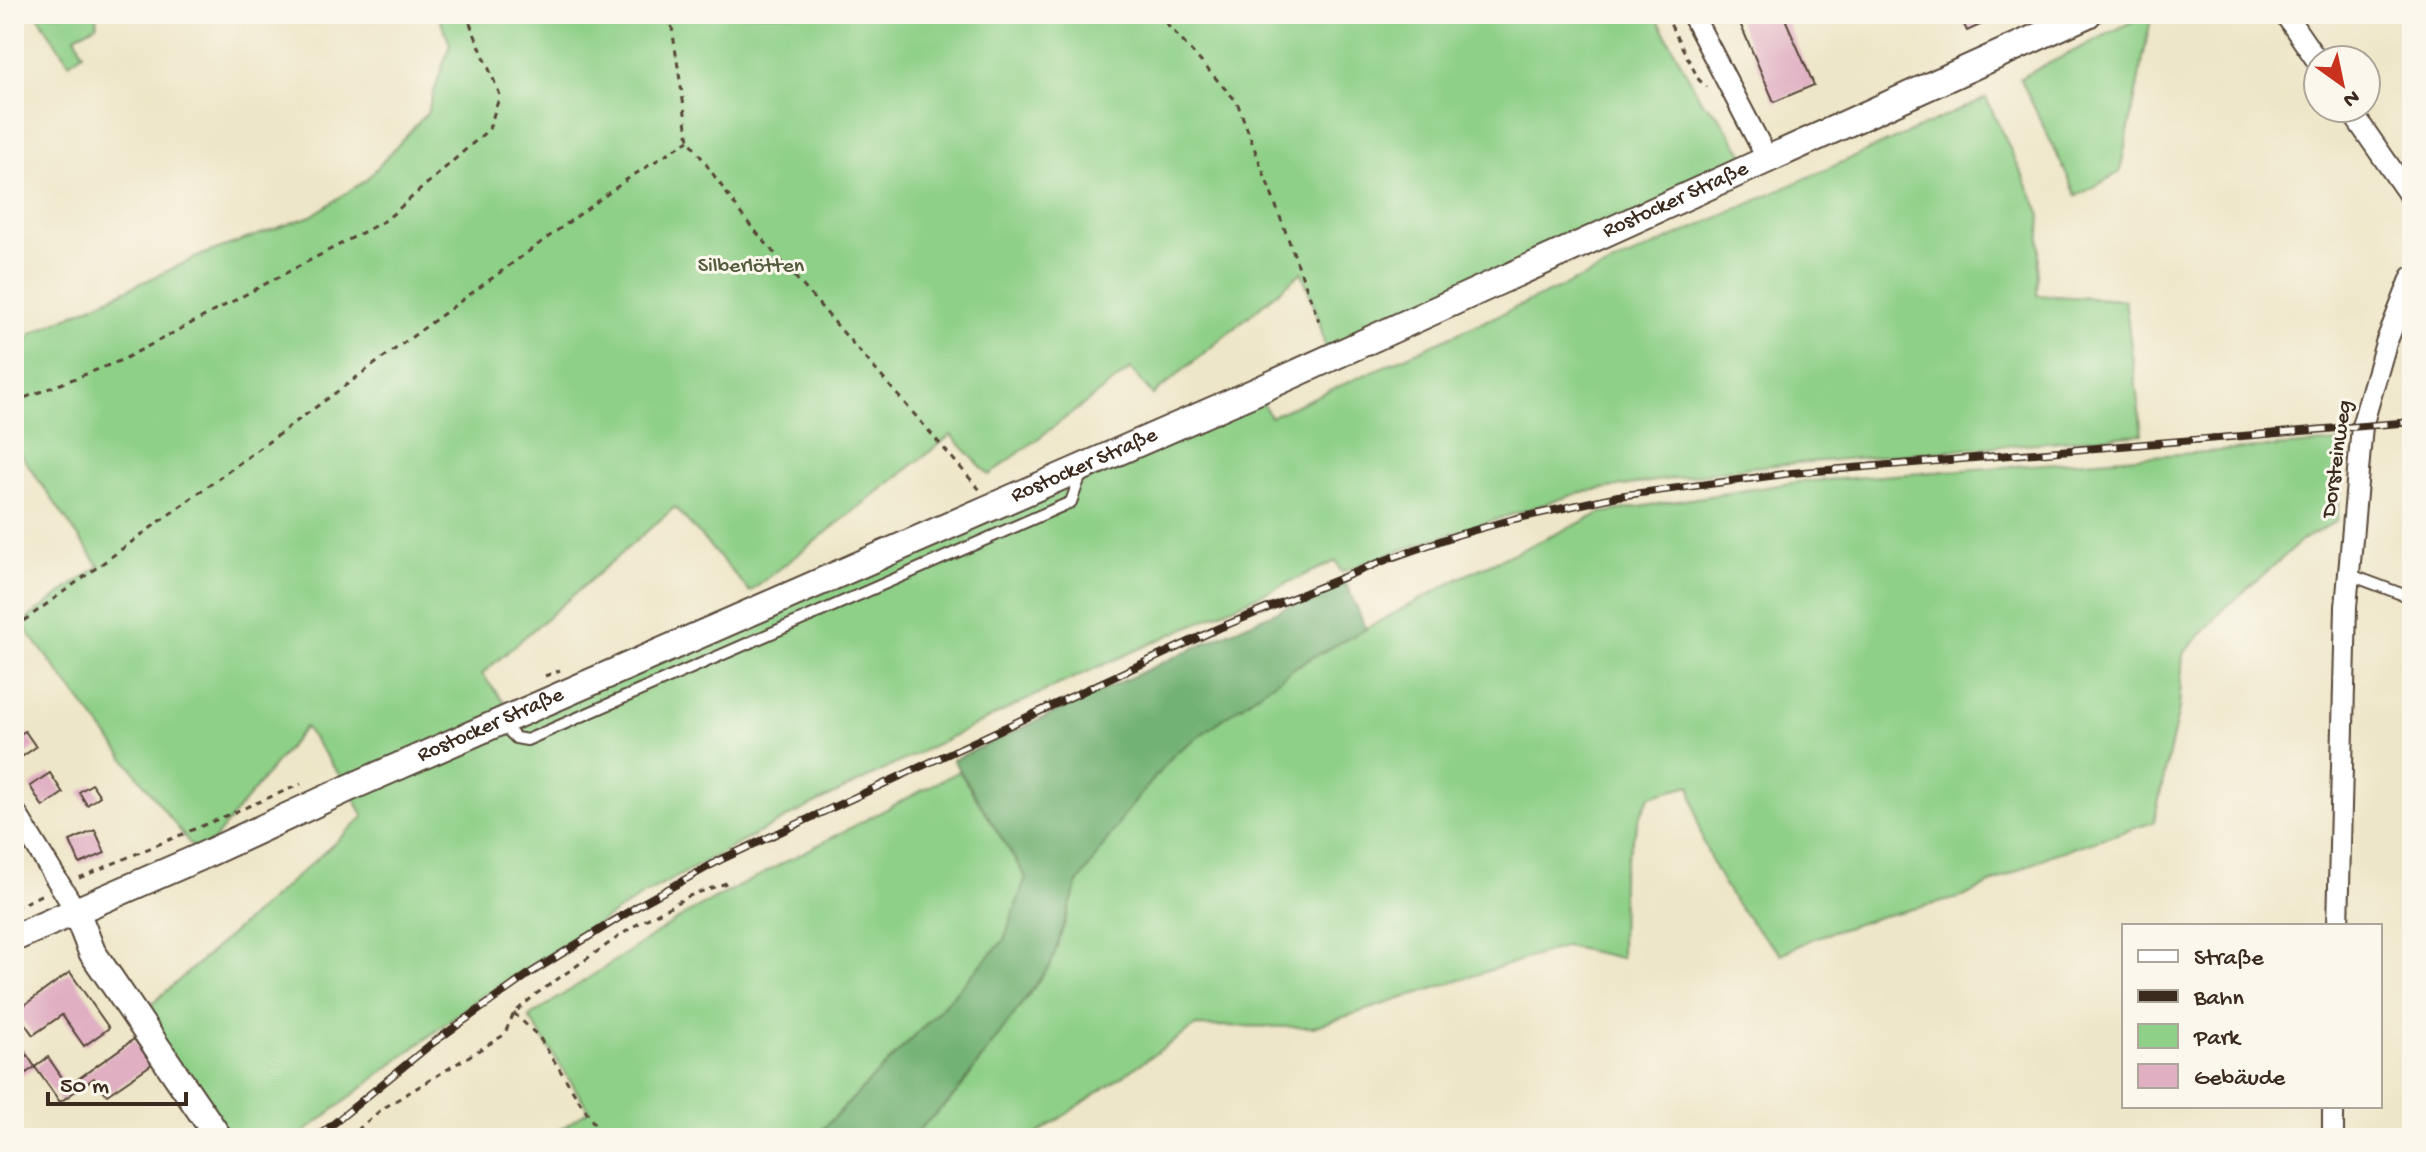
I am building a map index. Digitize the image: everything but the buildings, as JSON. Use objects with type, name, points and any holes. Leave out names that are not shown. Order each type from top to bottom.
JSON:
[{"type":"street","points":[[1692,14],[1768,160]]},
{"type":"street","name":"Rostocker Straße","points":[[14,938],[1083,467],[2088,14]]},
{"type":"street","points":[[2285,14],[2306,44]]},
{"type":"street","points":[[2360,124],[2412,199]]},
{"type":"street","name":"Dorsteinweg","points":[[2338,924],[2346,607],[2362,426],[2386,343],[2412,277]]},
{"type":"street","points":[[14,810],[76,911],[92,952],[219,1138]]},
{"type":"street","points":[[2333,1108],[2333,1138]]},
{"type":"lane","points":[[500,722],[516,738],[527,740],[1071,502],[1083,467]]},
{"type":"lane","points":[[2348,574],[2412,598]]},
{"type":"path","points":[[14,402],[122,360],[386,220],[489,129],[500,95],[466,14]]},
{"type":"path","points":[[670,14],[689,140],[744,218],[979,488],[989,508]]},
{"type":"path","points":[[1158,14],[1237,102],[1319,321]]},
{"type":"path","points":[[14,628],[629,178],[689,140]]},
{"type":"path","points":[[348,1138],[382,1109],[504,1035],[514,1013],[536,994],[634,926],[689,896],[732,881]]},
{"type":"path","points":[[514,1013],[539,1037],[603,1138]]},
{"type":"green space","points":[[37,14],[96,14],[97,25],[75,36],[83,53],[69,63]]},
{"type":"green space","name":"Silberlötten","points":[[438,14],[1655,14],[1702,102],[1717,114],[1743,153],[1747,170],[1328,359],[1302,272],[1153,395],[1131,369],[989,475],[951,435],[750,592],[675,507],[482,674],[514,715],[1257,391],[1270,417],[1986,98],[2041,214],[2037,295],[2125,300],[2142,434],[1751,467],[1582,492],[1341,572],[1336,561],[1049,689],[792,815],[645,894],[476,1000],[297,1138],[219,1138],[136,1018],[364,817],[349,788],[305,727],[200,857],[21,623],[99,566],[14,445],[14,365],[31,334],[204,254],[311,216],[366,180],[427,113],[450,44]]},
{"type":"green space","points":[[2152,14],[2120,172],[2077,196],[2020,78]]},
{"type":"green space","points":[[2342,442],[2337,521],[2304,539],[2224,609],[2183,654],[2179,709],[2154,822],[2051,855],[1963,897],[1879,917],[1814,938],[1781,954],[1746,916],[1717,873],[1701,834],[1690,785],[1650,796],[1639,818],[1622,874],[1621,958],[1566,946],[1313,1027],[1196,1026],[1031,1138],[910,1138],[955,1095],[1051,964],[1077,885],[1124,815],[1174,754],[1298,665],[1462,577],[1601,513],[1798,482]]},
{"type":"green space","points":[[1345,582],[1366,629],[1298,665],[1174,754],[1124,815],[1077,885],[1051,964],[955,1095],[910,1138],[814,1138],[1004,940],[1026,877],[953,760],[1220,636]]},
{"type":"green space","points":[[959,771],[1026,877],[1004,940],[814,1138],[547,1138],[589,1110],[529,1017],[686,914]]},
{"type":"railway","points":[[316,1138],[430,1045],[529,974],[641,904],[722,859],[1219,628],[1388,559],[1457,535],[1618,496],[1792,473],[2412,422]]}]
